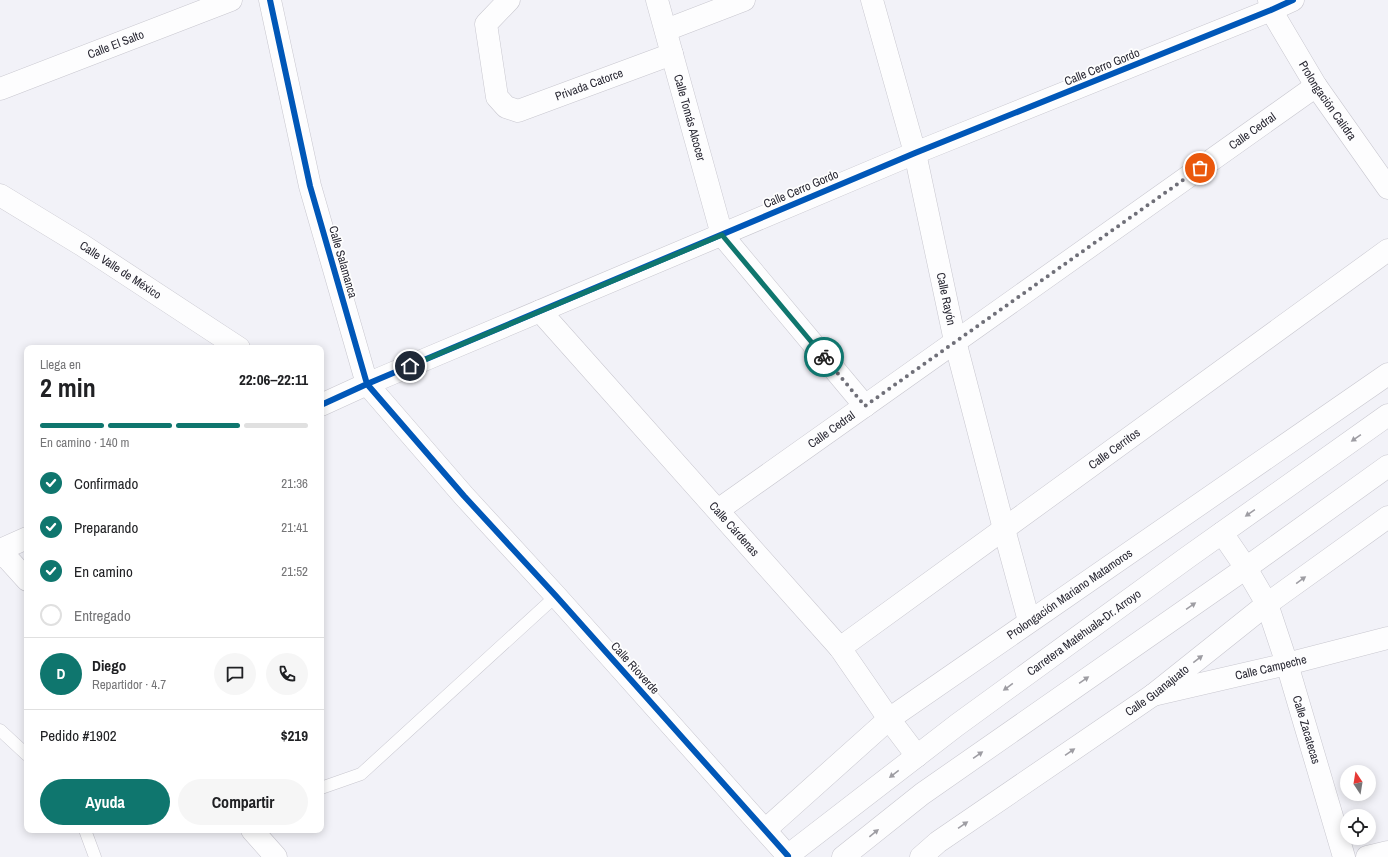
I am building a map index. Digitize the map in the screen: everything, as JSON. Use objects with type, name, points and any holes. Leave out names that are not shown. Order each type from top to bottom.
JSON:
[{"type":"street","name":"Calle El Salto","points":[[0,89],[231,0]]},
{"type":"street","name":"Calle Salamanca","points":[[270,0],[310,186],[367,384],[464,496]]},
{"type":"street","name":"Privada Catorce","points":[[509,0],[486,24],[497,97],[506,107],[518,112],[672,54]]},
{"type":"street","name":"Calle Tomás Alcocer","points":[[657,0],[722,235]]},
{"type":"street","points":[[666,30],[744,0]]},
{"type":"street","name":"Calle Rayón","points":[[872,0],[915,153],[955,342],[1029,621]]},
{"type":"street","name":"Calle Cerro Gordo","points":[[324,403],[915,153],[1270,5],[1293,0]]},
{"type":"street","name":"Prolongación Calidra","points":[[1270,5],[1316,86],[1388,188]]},
{"type":"street","name":"Calle Cedral","points":[[718,510],[1316,86]]},
{"type":"street","name":"Calle Valle de México","points":[[0,195],[82,245],[234,345]]},
{"type":"street","points":[[722,235],[865,406]]},
{"type":"street","name":"Calle Cerritos","points":[[840,648],[1388,250]]},
{"type":"street","name":"Calle Cárdenas","points":[[540,311],[840,648],[888,719],[917,756]]},
{"type":"street","name":"Prolongación Mariano Matamoros","points":[[765,830],[888,719],[1388,374]]},
{"type":"street","name":"Carretera Matehuala-Dr. Arroyo","points":[[787,856],[976,711],[1388,415]]},
{"type":"street","points":[[843,857],[922,794],[1246,568],[1388,466]]},
{"type":"street","name":"Calle Rioverde","points":[[464,496],[556,596],[787,856]]},
{"type":"street","name":"Calle Guanajuato","points":[[921,857],[941,850],[1153,695],[1267,604],[1388,517]]},
{"type":"street","name":"Calle Zacatecas","points":[[1222,533],[1246,568],[1267,604],[1287,664],[1344,857]]},
{"type":"street","points":[[24,539],[0,550],[24,577]]},
{"type":"street","name":"Calle Campeche","points":[[1153,695],[1287,664],[1388,638]]},
{"type":"street","points":[[255,833],[276,857]]},
{"type":"street","points":[[1367,857],[1388,852]]},
{"type":"lane","points":[[324,787],[361,774],[556,596]]},
{"type":"lane","points":[[0,730],[24,751]]},
{"type":"lane","points":[[86,833],[95,857]]},
{"type":"cycle path","points":[[270,0],[310,186],[367,384],[464,496],[556,596],[788,856]]},
{"type":"cycle path","points":[[324,404],[367,384],[915,153],[1293,0]]},
{"type":"way so far","points":[[824,357],[865,406],[1200,168]]},
{"type":"route","points":[[410,366],[722,235],[824,357]]}]
